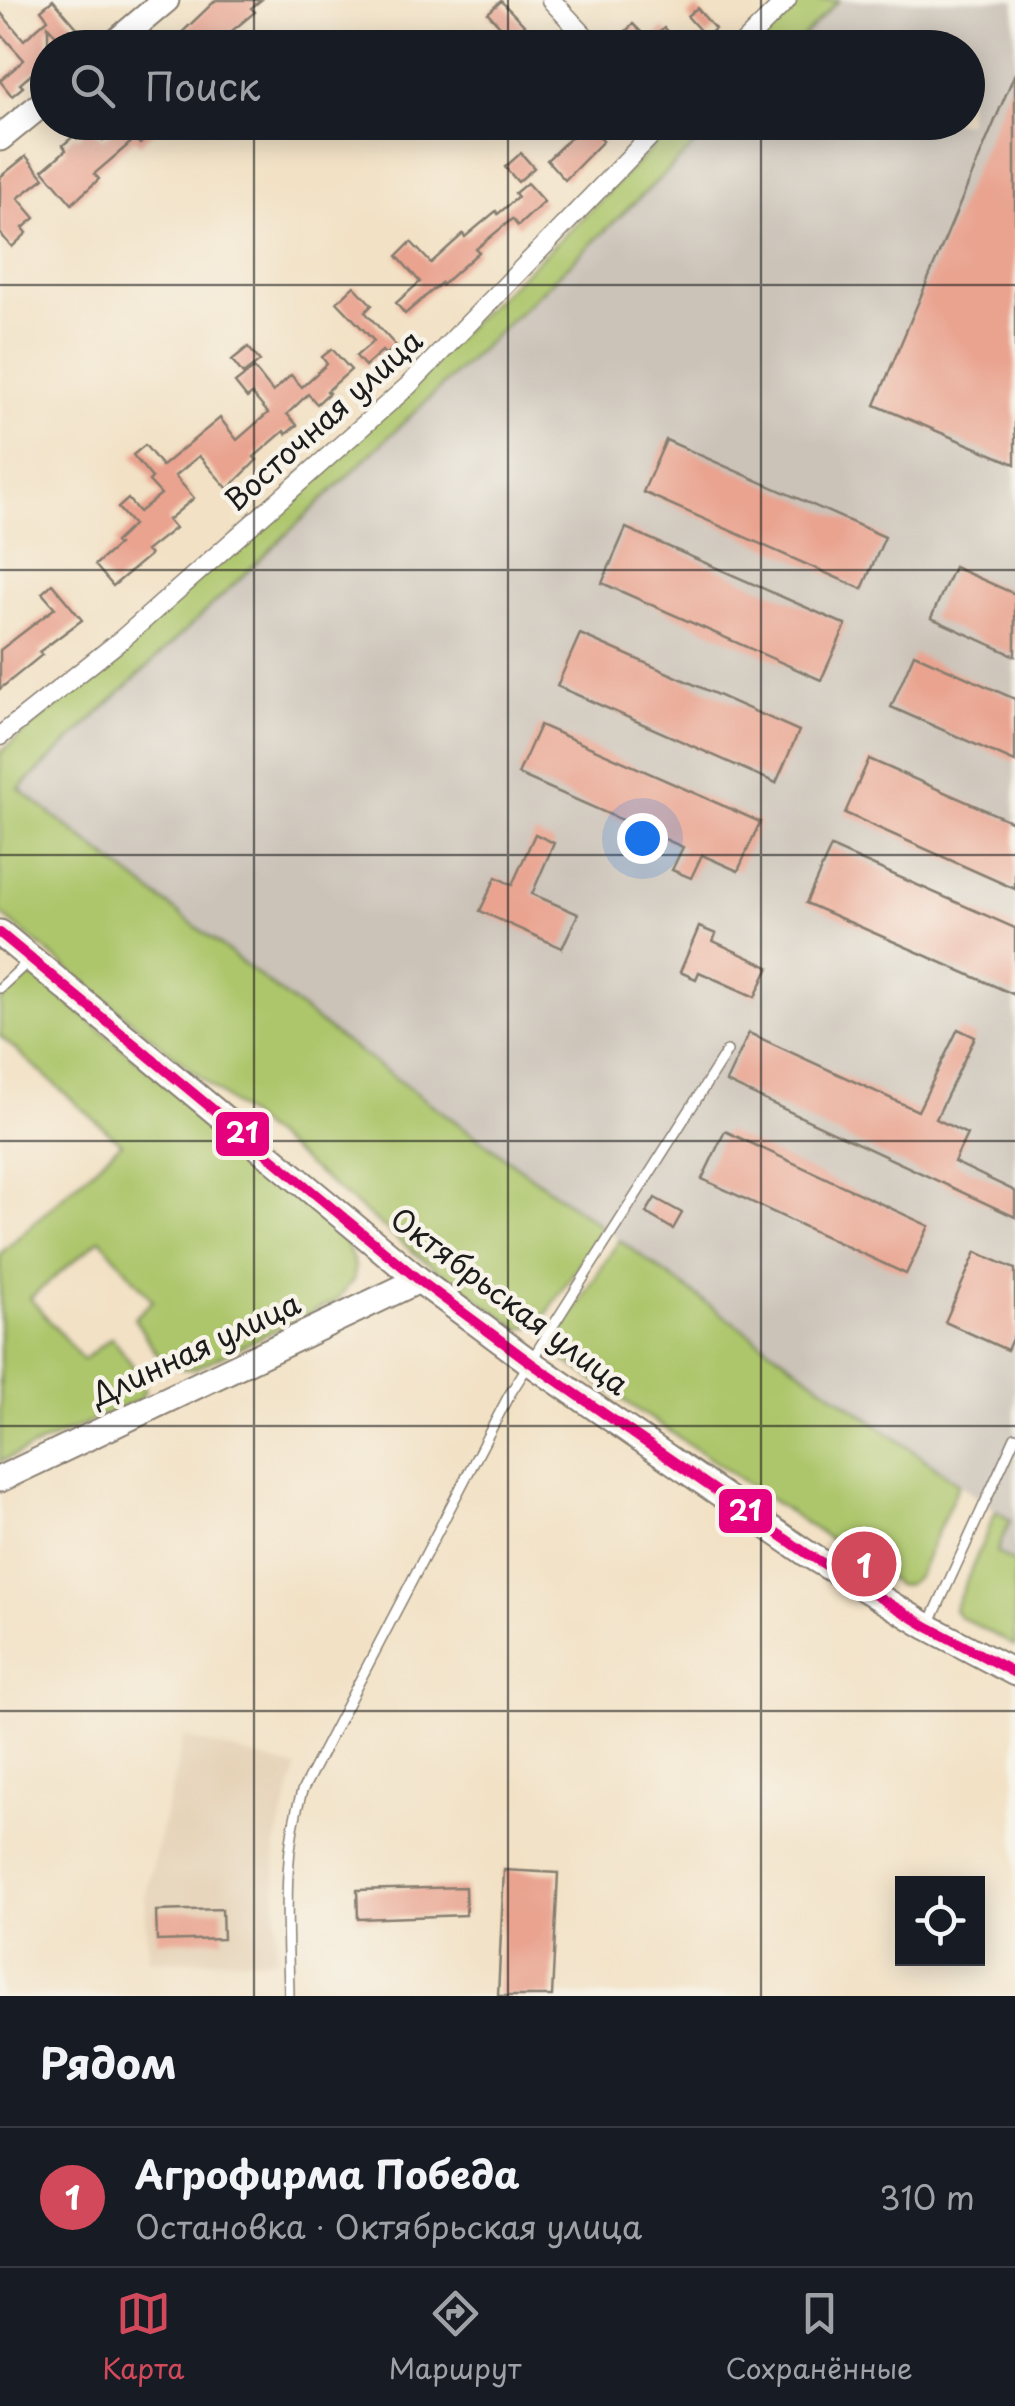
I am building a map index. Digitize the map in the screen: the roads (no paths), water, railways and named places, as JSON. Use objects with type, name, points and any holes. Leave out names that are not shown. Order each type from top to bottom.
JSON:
[{"type":"street","points":[[130,30],[166,0]]},
{"type":"street","points":[[551,0],[579,30]]},
{"type":"street","points":[[757,30],[786,0]]},
{"type":"street","points":[[0,138],[30,114]]},
{"type":"street","name":"Восточная улица","points":[[0,736],[122,640],[408,386],[647,140]]},
{"type":"street","name":"Октябрьская улица","points":[[0,932],[419,1280],[531,1363],[790,1542],[928,1627],[1015,1674]]},
{"type":"street","name":"Длинная улица","points":[[0,1479],[419,1280]]},
{"type":"lane","points":[[0,988],[31,958]]},
{"type":"lane","points":[[288,1996],[288,1855],[302,1790],[508,1397],[727,1051]]},
{"type":"lane","points":[[928,1627],[1015,1438]]},
{"type":"place","name":"Агрофирма Победа","points":[[864,1564]]}]
